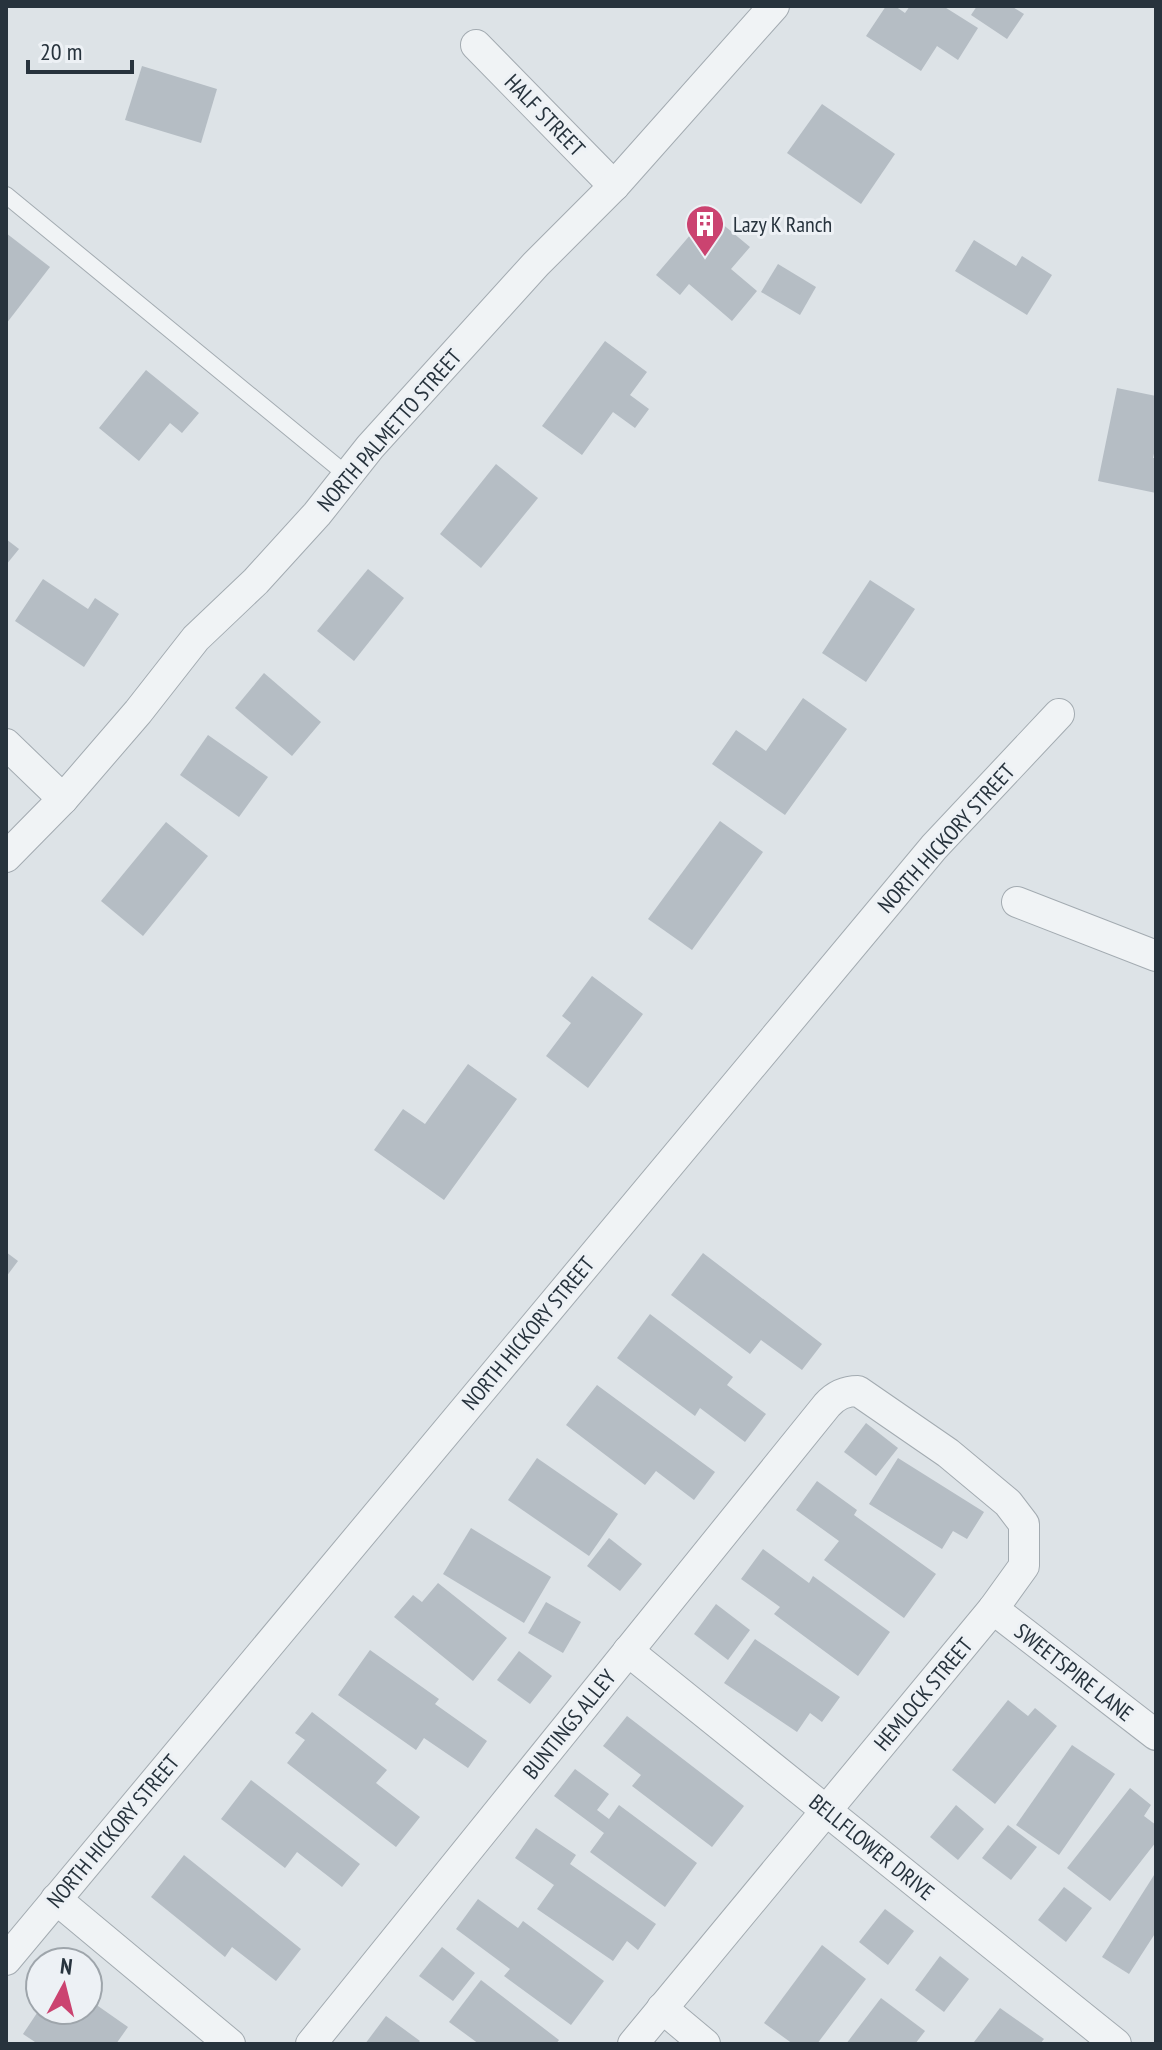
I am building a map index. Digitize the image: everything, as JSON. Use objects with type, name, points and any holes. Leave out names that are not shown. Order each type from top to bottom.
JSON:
[{"type":"street","name":"NORTH PALMETTO STREET","points":[[6,857],[63,799],[138,712],[196,638],[256,581],[536,264],[614,186],[774,6]]},
{"type":"street","name":"HALF STREET","points":[[476,45],[614,186]]},
{"type":"street","name":"NORTH HICKORY STREET","points":[[6,1960],[934,847],[1059,714]]},
{"type":"street","points":[[6,744],[63,799]]},
{"type":"street","points":[[1017,902],[1156,956]]},
{"type":"street","name":"HEMLOCK STREET","points":[[633,2044],[993,1609],[1024,1566],[1024,1524],[1008,1503],[948,1453],[858,1391],[848,1391],[834,1397],[827,1405]]},
{"type":"street","name":"BUNTINGS ALLEY","points":[[311,2044],[827,1405]]},
{"type":"street","name":"SWEETSPIRE LANE","points":[[993,1609],[1156,1735]]},
{"type":"street","name":"BELLFLOWER DRIVE","points":[[628,1651],[1116,2044]]},
{"type":"street","points":[[56,1899],[230,2044]]},
{"type":"street","points":[[662,2008],[705,2044]]},
{"type":"lane","points":[[6,195],[347,475]]},
{"type":"building","points":[[886,6],[895,6],[905,13],[910,6],[943,6],[978,28],[958,60],[937,46],[921,71],[866,36]]},
{"type":"building","points":[[977,6],[1011,6],[1024,14],[1007,39],[971,15]]},
{"type":"building","points":[[142,66],[217,89],[201,143],[125,120]]},
{"type":"building","points":[[822,104],[895,154],[861,204],[787,153]]},
{"type":"building","name":"Lazy K Ranch","points":[[709,213],[750,247],[731,269],[757,291],[732,321],[689,284],[680,295],[656,275]]},
{"type":"building","points":[[6,233],[50,267],[6,324]]},
{"type":"building","points":[[974,240],[1016,266],[1022,256],[1052,275],[1027,315],[955,271]]},
{"type":"building","points":[[778,264],[816,287],[800,315],[761,292]]},
{"type":"building","points":[[605,341],[647,372],[630,395],[649,409],[635,428],[613,412],[582,455],[542,426]]},
{"type":"building","points":[[146,370],[199,413],[182,433],[170,423],[139,461],[99,428]]},
{"type":"building","points":[[1117,388],[1156,396],[1153,458],[1156,458],[1156,493],[1098,481]]},
{"type":"building","points":[[496,464],[538,498],[481,568],[440,534]]},
{"type":"building","points":[[6,539],[19,549],[6,565]]},
{"type":"building","points":[[368,569],[404,598],[354,661],[317,631]]},
{"type":"building","points":[[43,579],[88,609],[95,598],[119,614],[84,667],[15,621]]},
{"type":"building","points":[[870,580],[915,609],[866,682],[822,653]]},
{"type":"building","points":[[264,673],[321,722],[292,756],[235,708]]},
{"type":"building","points":[[803,698],[847,729],[785,815],[712,764],[736,730],[766,751]]},
{"type":"building","points":[[208,735],[268,777],[239,817],[180,775]]},
{"type":"building","points":[[720,821],[763,852],[692,950],[648,919]]},
{"type":"building","points":[[166,822],[208,856],[143,936],[101,901]]},
{"type":"building","points":[[592,976],[643,1014],[588,1088],[546,1056],[571,1023],[562,1016]]},
{"type":"building","points":[[468,1064],[517,1099],[444,1200],[374,1150],[403,1109],[425,1124]]},
{"type":"building","points":[[6,1252],[18,1261],[6,1277]]},
{"type":"building","points":[[703,1253],[822,1344],[802,1370],[761,1340],[750,1354],[671,1295]]},
{"type":"building","points":[[650,1314],[733,1377],[727,1385],[766,1414],[745,1442],[700,1408],[695,1416],[617,1358]]},
{"type":"building","points":[[597,1385],[715,1472],[694,1500],[656,1471],[645,1485],[566,1425]]},
{"type":"building","points":[[866,1423],[898,1448],[876,1476],[844,1452]]},
{"type":"building","points":[[537,1458],[618,1514],[589,1556],[508,1500]]},
{"type":"building","points":[[898,1458],[984,1512],[967,1539],[953,1531],[942,1549],[869,1504]]},
{"type":"building","points":[[817,1481],[857,1510],[854,1515],[936,1574],[904,1618],[824,1560],[839,1541],[796,1510]]},
{"type":"building","points":[[471,1528],[551,1577],[524,1623],[443,1574]]},
{"type":"building","points":[[609,1538],[642,1564],[620,1591],[587,1566]]},
{"type":"building","points":[[763,1549],[809,1583],[813,1576],[890,1632],[858,1676],[774,1614],[780,1607],[741,1579]]},
{"type":"building","points":[[438,1583],[507,1638],[473,1681],[394,1617],[413,1595],[422,1602]]},
{"type":"building","points":[[546,1602],[581,1622],[563,1653],[528,1633]]},
{"type":"building","points":[[716,1604],[750,1630],[728,1660],[694,1634]]},
{"type":"building","points":[[755,1639],[840,1697],[822,1722],[810,1713],[797,1732],[724,1683]]},
{"type":"building","points":[[370,1650],[439,1699],[435,1704],[487,1741],[468,1768],[424,1738],[416,1750],[338,1695]]},
{"type":"building","points":[[519,1651],[552,1676],[530,1704],[497,1680]]},
{"type":"building","points":[[1008,1700],[1028,1716],[1035,1708],[1057,1726],[995,1804],[952,1770]]},
{"type":"building","points":[[312,1712],[387,1770],[376,1783],[420,1817],[396,1847],[287,1763],[305,1740],[295,1733]]},
{"type":"building","points":[[627,1716],[744,1806],[712,1847],[632,1786],[641,1775],[603,1746]]},
{"type":"building","points":[[1072,1745],[1115,1774],[1059,1855],[1016,1825]]},
{"type":"building","points":[[575,1769],[609,1794],[597,1810],[609,1819],[619,1805],[697,1863],[665,1907],[590,1852],[604,1833],[554,1796]]},
{"type":"building","points":[[251,1780],[360,1864],[342,1887],[297,1852],[285,1868],[221,1819]]},
{"type":"building","points":[[1130,1788],[1151,1805],[1144,1816],[1156,1825],[1156,1842],[1110,1901],[1067,1868]]},
{"type":"building","points":[[956,1805],[984,1829],[958,1860],[930,1837]]},
{"type":"building","points":[[1008,1825],[1037,1847],[1011,1880],[982,1858]]},
{"type":"building","points":[[536,1828],[576,1855],[570,1864],[656,1924],[638,1950],[627,1941],[613,1961],[537,1909],[554,1885],[515,1858]]},
{"type":"building","points":[[184,1855],[301,1949],[276,1981],[232,1947],[225,1957],[151,1897]]},
{"type":"building","points":[[1156,1872],[1156,1932],[1129,1974],[1102,1957]]},
{"type":"building","points":[[1064,1887],[1092,1908],[1066,1942],[1038,1920]]},
{"type":"building","points":[[478,1899],[518,1928],[523,1921],[604,1981],[571,2025],[504,1976],[510,1969],[456,1929]]},
{"type":"building","points":[[885,1909],[914,1931],[888,1965],[859,1942]]},
{"type":"building","points":[[822,1945],[866,1979],[817,2044],[793,2044],[764,2023]]},
{"type":"building","points":[[442,1947],[475,1973],[453,2001],[419,1976]]},
{"type":"building","points":[[940,1956],[969,1979],[944,2012],[915,1990]]},
{"type":"building","points":[[481,1980],[559,2040],[556,2044],[479,2044],[449,2022]]},
{"type":"building","points":[[881,1998],[925,2031],[915,2044],[846,2044]]},
{"type":"building","points":[[1000,2008],[1044,2039],[1040,2044],[974,2042]]},
{"type":"building","points":[[104,2010],[128,2027],[116,2044],[38,2044],[23,2034],[28,2026],[104,2026]]},
{"type":"building","points":[[386,2016],[420,2041],[417,2044],[365,2044]]},
{"type":"place","name":"Lazy K Ranch","points":[[705,258]]}]
